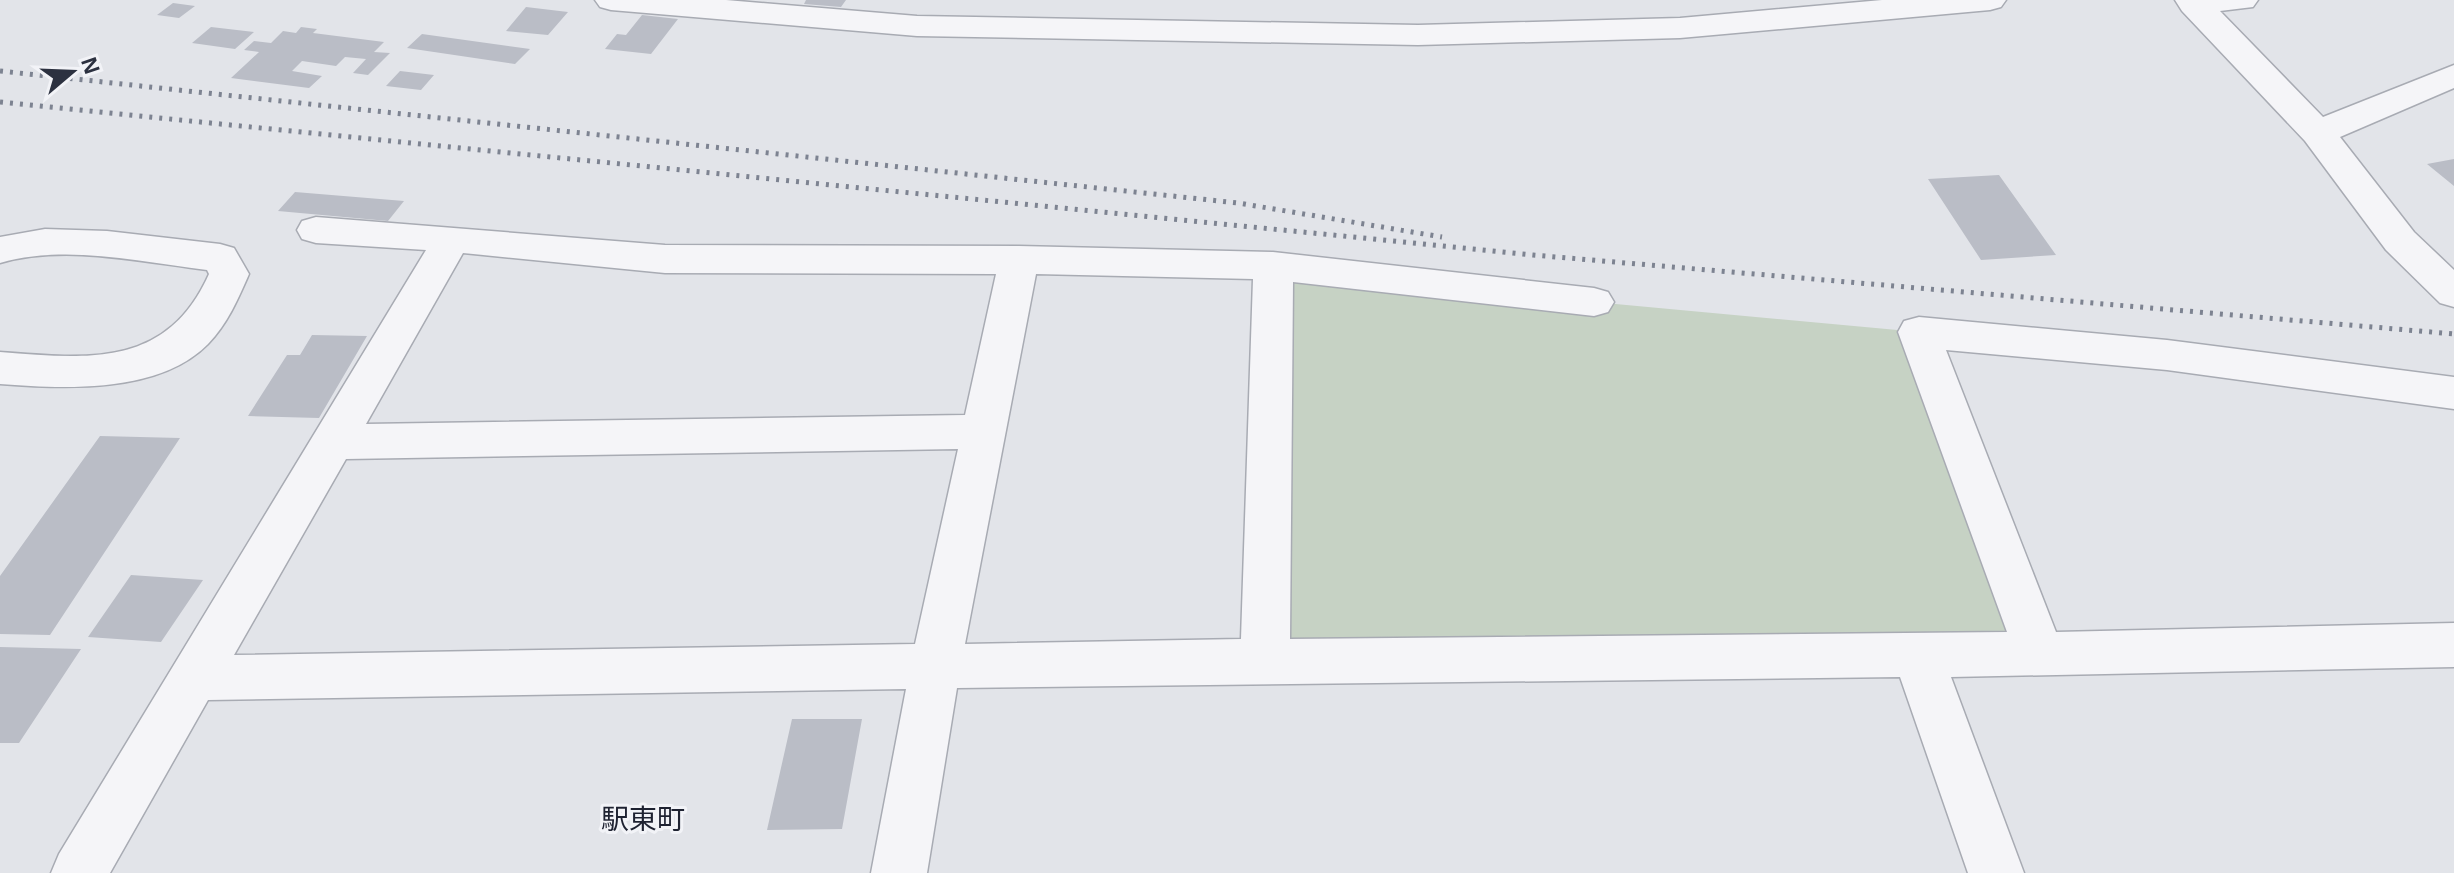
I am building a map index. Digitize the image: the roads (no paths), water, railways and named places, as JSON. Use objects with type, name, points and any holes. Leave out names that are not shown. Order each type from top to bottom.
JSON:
[{"type":"street","points":[[611,0],[921,13],[1143,15],[1418,35],[1680,28],[1910,3],[1990,0]]},
{"type":"street","points":[[2192,2],[2242,0]]},
{"type":"street","points":[[2192,2],[2318,133],[2400,241],[2454,293]]},
{"type":"street","points":[[2318,133],[2454,75]]},
{"type":"street","points":[[316,230],[665,259],[1019,260],[1273,266],[1594,302]]},
{"type":"street","points":[[79,873],[452,239]]},
{"type":"street","points":[[0,250],[48,241],[220,258],[229,274],[221,301],[185,341],[145,363],[105,372],[3,372]]},
{"type":"street","points":[[899,873],[935,667],[1019,260]]},
{"type":"street","points":[[1265,661],[1273,266]]},
{"type":"street","points":[[2040,654],[1919,332],[2167,355],[2454,393]]},
{"type":"street","points":[[332,442],[984,432]]},
{"type":"street","points":[[194,678],[1265,661],[1918,656],[2454,645]]},
{"type":"street","points":[[1918,656],[1996,873]]},
{"type":"railway","points":[[0,71],[1238,203],[1442,237]]},
{"type":"railway","points":[[0,102],[1533,255],[2454,334]]},
{"type":"district","name":"駅東町","points":[[643,819]]}]
